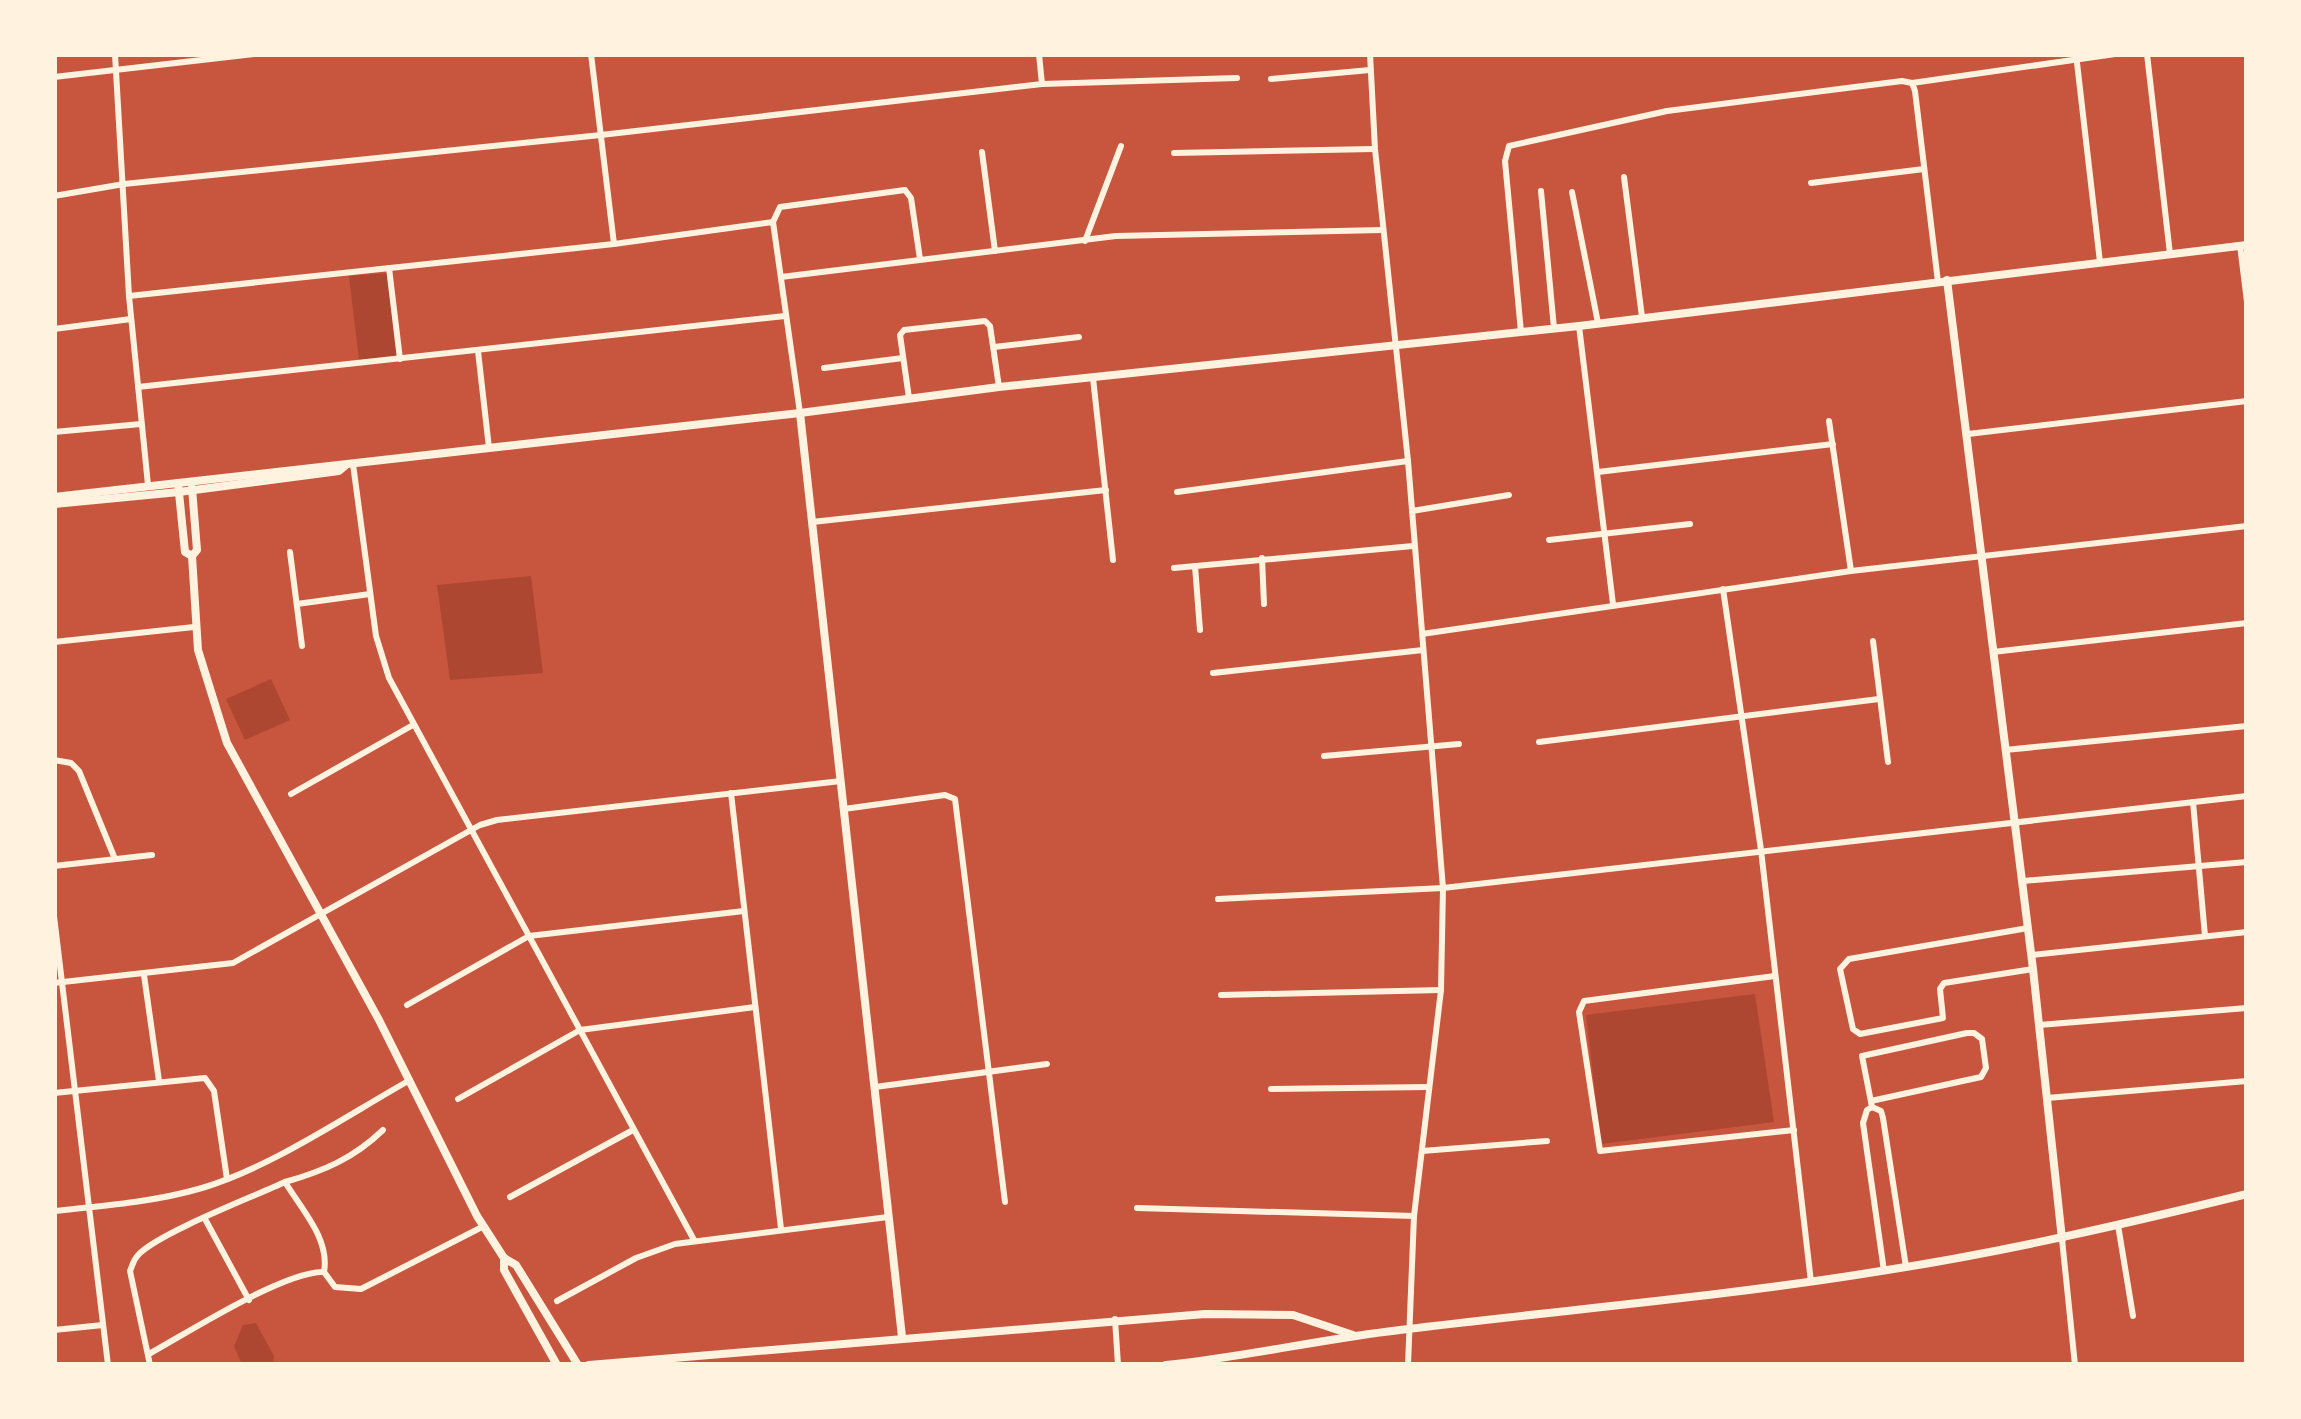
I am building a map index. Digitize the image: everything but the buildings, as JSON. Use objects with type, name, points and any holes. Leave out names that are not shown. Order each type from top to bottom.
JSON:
[{"type":"street","points":[[115,54],[129,296],[148,490]]},
{"type":"street","points":[[54,77],[254,54]]},
{"type":"street","points":[[591,54],[614,244]]},
{"type":"street","points":[[1039,54],[1042,84]]},
{"type":"street","points":[[1370,54],[1443,888],[1441,990],[1414,1216],[1408,1365]]},
{"type":"street","points":[[1521,332],[1505,160],[1508,146],[1667,112],[2115,54]]},
{"type":"street","points":[[2147,54],[2170,254]]},
{"type":"street","points":[[2077,57],[2100,262]]},
{"type":"street","points":[[1271,79],[1370,70]]},
{"type":"street","points":[[54,196],[124,184],[601,136],[1042,84],[1237,78]]},
{"type":"street","points":[[1912,83],[1968,434],[2032,955],[2075,1365]]},
{"type":"street","points":[[1085,241],[1121,146]]},
{"type":"street","points":[[1174,152],[1375,149]]},
{"type":"street","points":[[982,152],[995,250]]},
{"type":"street","points":[[1811,184],[1924,169]]},
{"type":"street","points":[[1624,177],[1642,317]]},
{"type":"street","points":[[902,1337],[800,413],[773,222],[786,203],[905,190],[911,198],[920,260]]},
{"type":"street","points":[[1541,191],[1554,328]]},
{"type":"street","points":[[1572,192],[1598,323]]},
{"type":"street","points":[[129,296],[614,244],[773,222]]},
{"type":"street","points":[[781,278],[1116,236],[1382,230]]},
{"type":"street","points":[[54,500],[192,486],[338,462],[1579,326],[2243,245],[2247,302]]},
{"type":"street","points":[[389,268],[400,359]]},
{"type":"street","points":[[138,387],[785,316]]},
{"type":"street","points":[[54,329],[131,319]]},
{"type":"street","points":[[909,398],[900,335],[904,329],[982,320],[990,326],[999,387]]},
{"type":"street","points":[[1579,326],[1613,604]]},
{"type":"street","points":[[994,347],[1079,337]]},
{"type":"street","points":[[478,351],[489,448]]},
{"type":"street","points":[[824,368],[903,358]]},
{"type":"street","points":[[1093,378],[1113,560]]},
{"type":"street","points":[[1968,434],[2247,401]]},
{"type":"street","points":[[1829,422],[1851,571]]},
{"type":"street","points":[[54,432],[141,424]]},
{"type":"street","points":[[1598,472],[1833,444]]},
{"type":"street","points":[[1177,492],[1408,461]]},
{"type":"street","points":[[350,464],[380,655],[413,725],[694,1240]]},
{"type":"street","points":[[192,486],[194,627],[202,671],[227,743],[484,1226],[504,1258],[516,1264],[578,1365]]},
{"type":"street","points":[[178,487],[185,552],[192,556]]},
{"type":"street","points":[[812,522],[1106,490]]},
{"type":"street","points":[[1412,511],[1509,495]]},
{"type":"street","points":[[1549,540],[1690,524]]},
{"type":"street","points":[[1422,634],[1980,554],[2247,526]]},
{"type":"street","points":[[1174,568],[1413,546]]},
{"type":"street","points":[[290,553],[302,646]]},
{"type":"street","points":[[1262,558],[1264,604]]},
{"type":"street","points":[[1195,566],[1200,630]]},
{"type":"street","points":[[1723,589],[1761,850],[1811,1282]]},
{"type":"street","points":[[297,604],[370,594]]},
{"type":"street","points":[[1993,652],[2247,623]]},
{"type":"street","points":[[54,642],[194,627]]},
{"type":"street","points":[[1873,641],[1888,763]]},
{"type":"street","points":[[1213,673],[1423,650]]},
{"type":"street","points":[[1539,742],[1879,699]]},
{"type":"street","points":[[291,794],[413,725]]},
{"type":"street","points":[[2006,750],[2247,726]]},
{"type":"street","points":[[1324,756],[1459,744]]},
{"type":"street","points":[[54,760],[80,771],[115,859]]},
{"type":"street","points":[[58,983],[233,963],[470,831],[511,818],[841,781]]},
{"type":"street","points":[[731,793],[781,1229]]},
{"type":"street","points":[[844,809],[944,795],[955,799],[1005,1202]]},
{"type":"street","points":[[1218,899],[1443,888],[2247,796]]},
{"type":"street","points":[[2193,801],[2205,936]]},
{"type":"street","points":[[54,866],[152,855]]},
{"type":"street","points":[[2023,881],[2247,862]]},
{"type":"street","points":[[407,1005],[529,936],[744,910]]},
{"type":"street","points":[[54,916],[58,983],[108,1365]]},
{"type":"street","points":[[2028,928],[1850,959],[1840,969],[1853,1029],[1860,1034],[1943,1018],[1940,989],[1944,983],[2033,969]]},
{"type":"street","points":[[2032,955],[2247,932]]},
{"type":"street","points":[[145,974],[159,1082]]},
{"type":"street","points":[[1776,976],[1580,1003],[1600,1151],[1793,1130]]},
{"type":"street","points":[[1221,994],[1441,990]]},
{"type":"street","points":[[458,1099],[580,1030],[755,1006]]},
{"type":"street","points":[[2039,1025],[2247,1008]]},
{"type":"street","points":[[1884,1271],[1864,1114],[1871,1104],[1982,1077],[1987,1068],[1982,1039],[1967,1033],[1863,1055],[1871,1104],[1883,1118],[1906,1267]]},
{"type":"street","points":[[875,1087],[1046,1064]]},
{"type":"street","points":[[54,1093],[200,1077],[211,1083],[227,1179]]},
{"type":"street","points":[[54,1211],[183,1193],[227,1179],[410,1080]]},
{"type":"street","points":[[2047,1098],[2247,1081]]},
{"type":"street","points":[[1271,1089],[1430,1088]]},
{"type":"street","points":[[510,1198],[634,1129]]},
{"type":"street","points":[[150,1365],[130,1271],[141,1252],[285,1182],[337,1166],[383,1130]]},
{"type":"street","points":[[1422,1151],[1547,1141]]},
{"type":"street","points":[[285,1182],[322,1243],[324,1272],[335,1287],[361,1289],[484,1226]]},
{"type":"street","points":[[1166,1365],[1354,1336],[1584,1312],[1884,1271],[2062,1239],[2247,1194]]},
{"type":"street","points":[[1137,1208],[1414,1216]]},
{"type":"street","points":[[557,1301],[636,1258],[694,1240],[888,1217]]},
{"type":"street","points":[[205,1219],[249,1300]]},
{"type":"street","points":[[2118,1226],[2132,1316]]},
{"type":"street","points":[[504,1258],[503,1270],[555,1362]]},
{"type":"street","points":[[148,1355],[249,1300],[312,1272],[324,1272]]},
{"type":"street","points":[[589,1365],[1205,1314],[1293,1315],[1354,1336]]},
{"type":"street","points":[[1115,1319],[1118,1365]]},
{"type":"street","points":[[54,1330],[103,1324]]},
{"type":"shaded area","points":[[388,273],[397,356],[359,360],[349,276]]},
{"type":"shaded area","points":[[531,576],[543,673],[450,680],[437,585]]},
{"type":"shaded area","points":[[271,679],[290,720],[245,740],[226,699]]},
{"type":"shaded area","points":[[1755,994],[1774,1122],[1601,1144],[1586,1015]]},
{"type":"shaded area","points":[[256,1323],[274,1356],[273,1365],[242,1365],[234,1346],[243,1325]]}]
